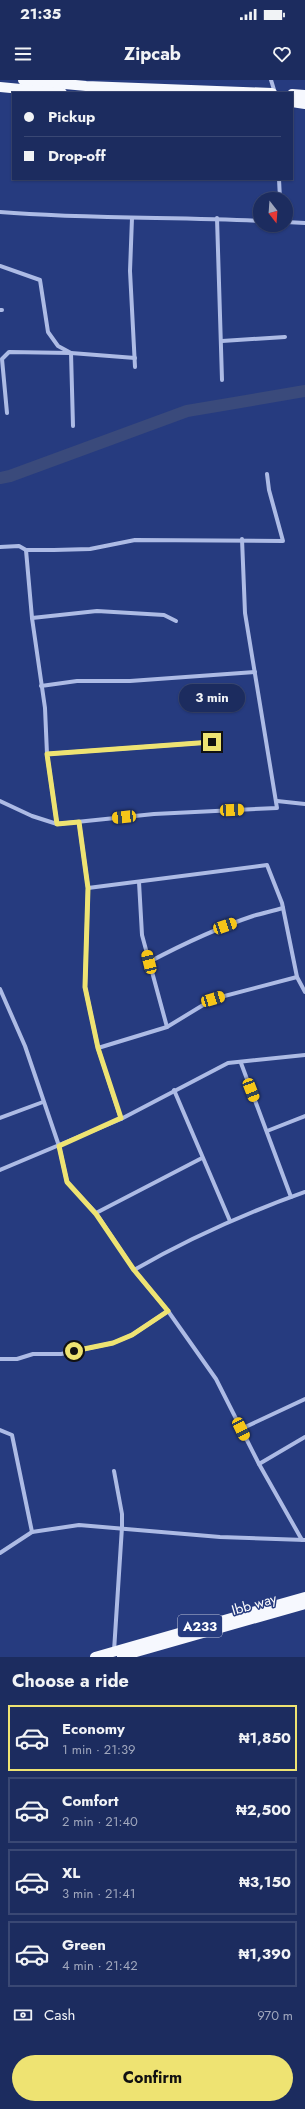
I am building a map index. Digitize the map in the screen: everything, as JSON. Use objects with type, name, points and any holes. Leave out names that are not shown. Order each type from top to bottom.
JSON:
[{"type":"highway","points":[[23,80],[86,86],[247,92]]},
{"type":"highway","points":[[0,87],[52,92]]},
{"type":"highway","points":[[293,94],[305,95]]},
{"type":"highway","points":[[293,102],[305,104]]},
{"type":"highway","name":"A233","points":[[95,1657],[116,1654],[305,1597]]},
{"type":"highway","name":"Ibb way","points":[[116,1654],[305,1604]]},
{"type":"street","points":[[271,80],[274,92]]},
{"type":"street","points":[[279,180],[280,192]]},
{"type":"street","points":[[0,212],[47,216],[217,218],[253,221]]},
{"type":"street","points":[[132,218],[130,272],[135,367]]},
{"type":"street","points":[[217,218],[222,341],[222,380]]},
{"type":"street","points":[[293,222],[305,223]]},
{"type":"street","points":[[0,266],[40,280],[48,332],[58,346],[72,353]]},
{"type":"street","points":[[222,341],[284,337]]},
{"type":"street","points":[[7,413],[2,359],[9,352],[72,353],[135,358]]},
{"type":"street","points":[[72,353],[73,426]]},
{"type":"street","points":[[0,547],[19,546],[26,550],[90,549],[135,540],[242,539],[284,541],[269,490],[267,474]]},
{"type":"street","points":[[0,801],[32,816],[57,824],[154,814],[277,808],[245,612],[242,539]]},
{"type":"street","points":[[26,550],[32,618],[45,708],[47,754],[57,824]]},
{"type":"street","points":[[32,618],[97,611],[164,615],[176,621]]},
{"type":"street","points":[[41,686],[77,682],[130,681],[255,672]]},
{"type":"street","points":[[47,754],[212,742]]},
{"type":"street","points":[[277,801],[305,804]]},
{"type":"street","points":[[79,822],[88,888],[85,987],[98,1048],[121,1118]]},
{"type":"street","points":[[88,888],[267,865],[283,908],[297,977],[305,992]]},
{"type":"street","points":[[139,882],[142,935],[167,1027]]},
{"type":"street","points":[[149,962],[195,938],[256,915],[283,908]]},
{"type":"street","points":[[98,1048],[167,1027],[213,999],[297,977]]},
{"type":"street","points":[[0,989],[25,1046],[59,1146],[67,1182],[96,1214],[134,1270],[168,1311],[216,1380],[258,1464],[303,1540]]},
{"type":"street","points":[[0,1170],[59,1146],[121,1118],[228,1063],[241,1063],[305,1055]]},
{"type":"street","points":[[241,1063],[292,1197]]},
{"type":"street","points":[[174,1090],[230,1221]]},
{"type":"street","points":[[0,1118],[44,1102]]},
{"type":"street","points":[[267,1131],[305,1116]]},
{"type":"street","points":[[96,1214],[202,1158]]},
{"type":"street","points":[[134,1270],[164,1253],[230,1221],[305,1192]]},
{"type":"street","points":[[0,1359],[17,1359],[33,1354],[61,1354],[113,1343],[132,1335],[168,1311]]},
{"type":"street","points":[[241,1429],[305,1399]]},
{"type":"street","points":[[0,1430],[12,1435],[32,1532]]},
{"type":"street","points":[[258,1464],[305,1437]]},
{"type":"street","points":[[114,1471],[122,1514],[116,1654]]},
{"type":"street","points":[[0,1553],[32,1532],[79,1525],[122,1527],[220,1537],[303,1540]]},
{"type":"waterway","points":[[0,478],[10,476],[187,411],[305,391]]},
{"type":"route","points":[[74,1351],[113,1343],[132,1335],[168,1311],[134,1270],[96,1214],[67,1182],[59,1146],[121,1118],[98,1048],[85,987],[85,940],[88,888],[79,822],[57,824],[47,754],[108,748],[212,742]]}]
